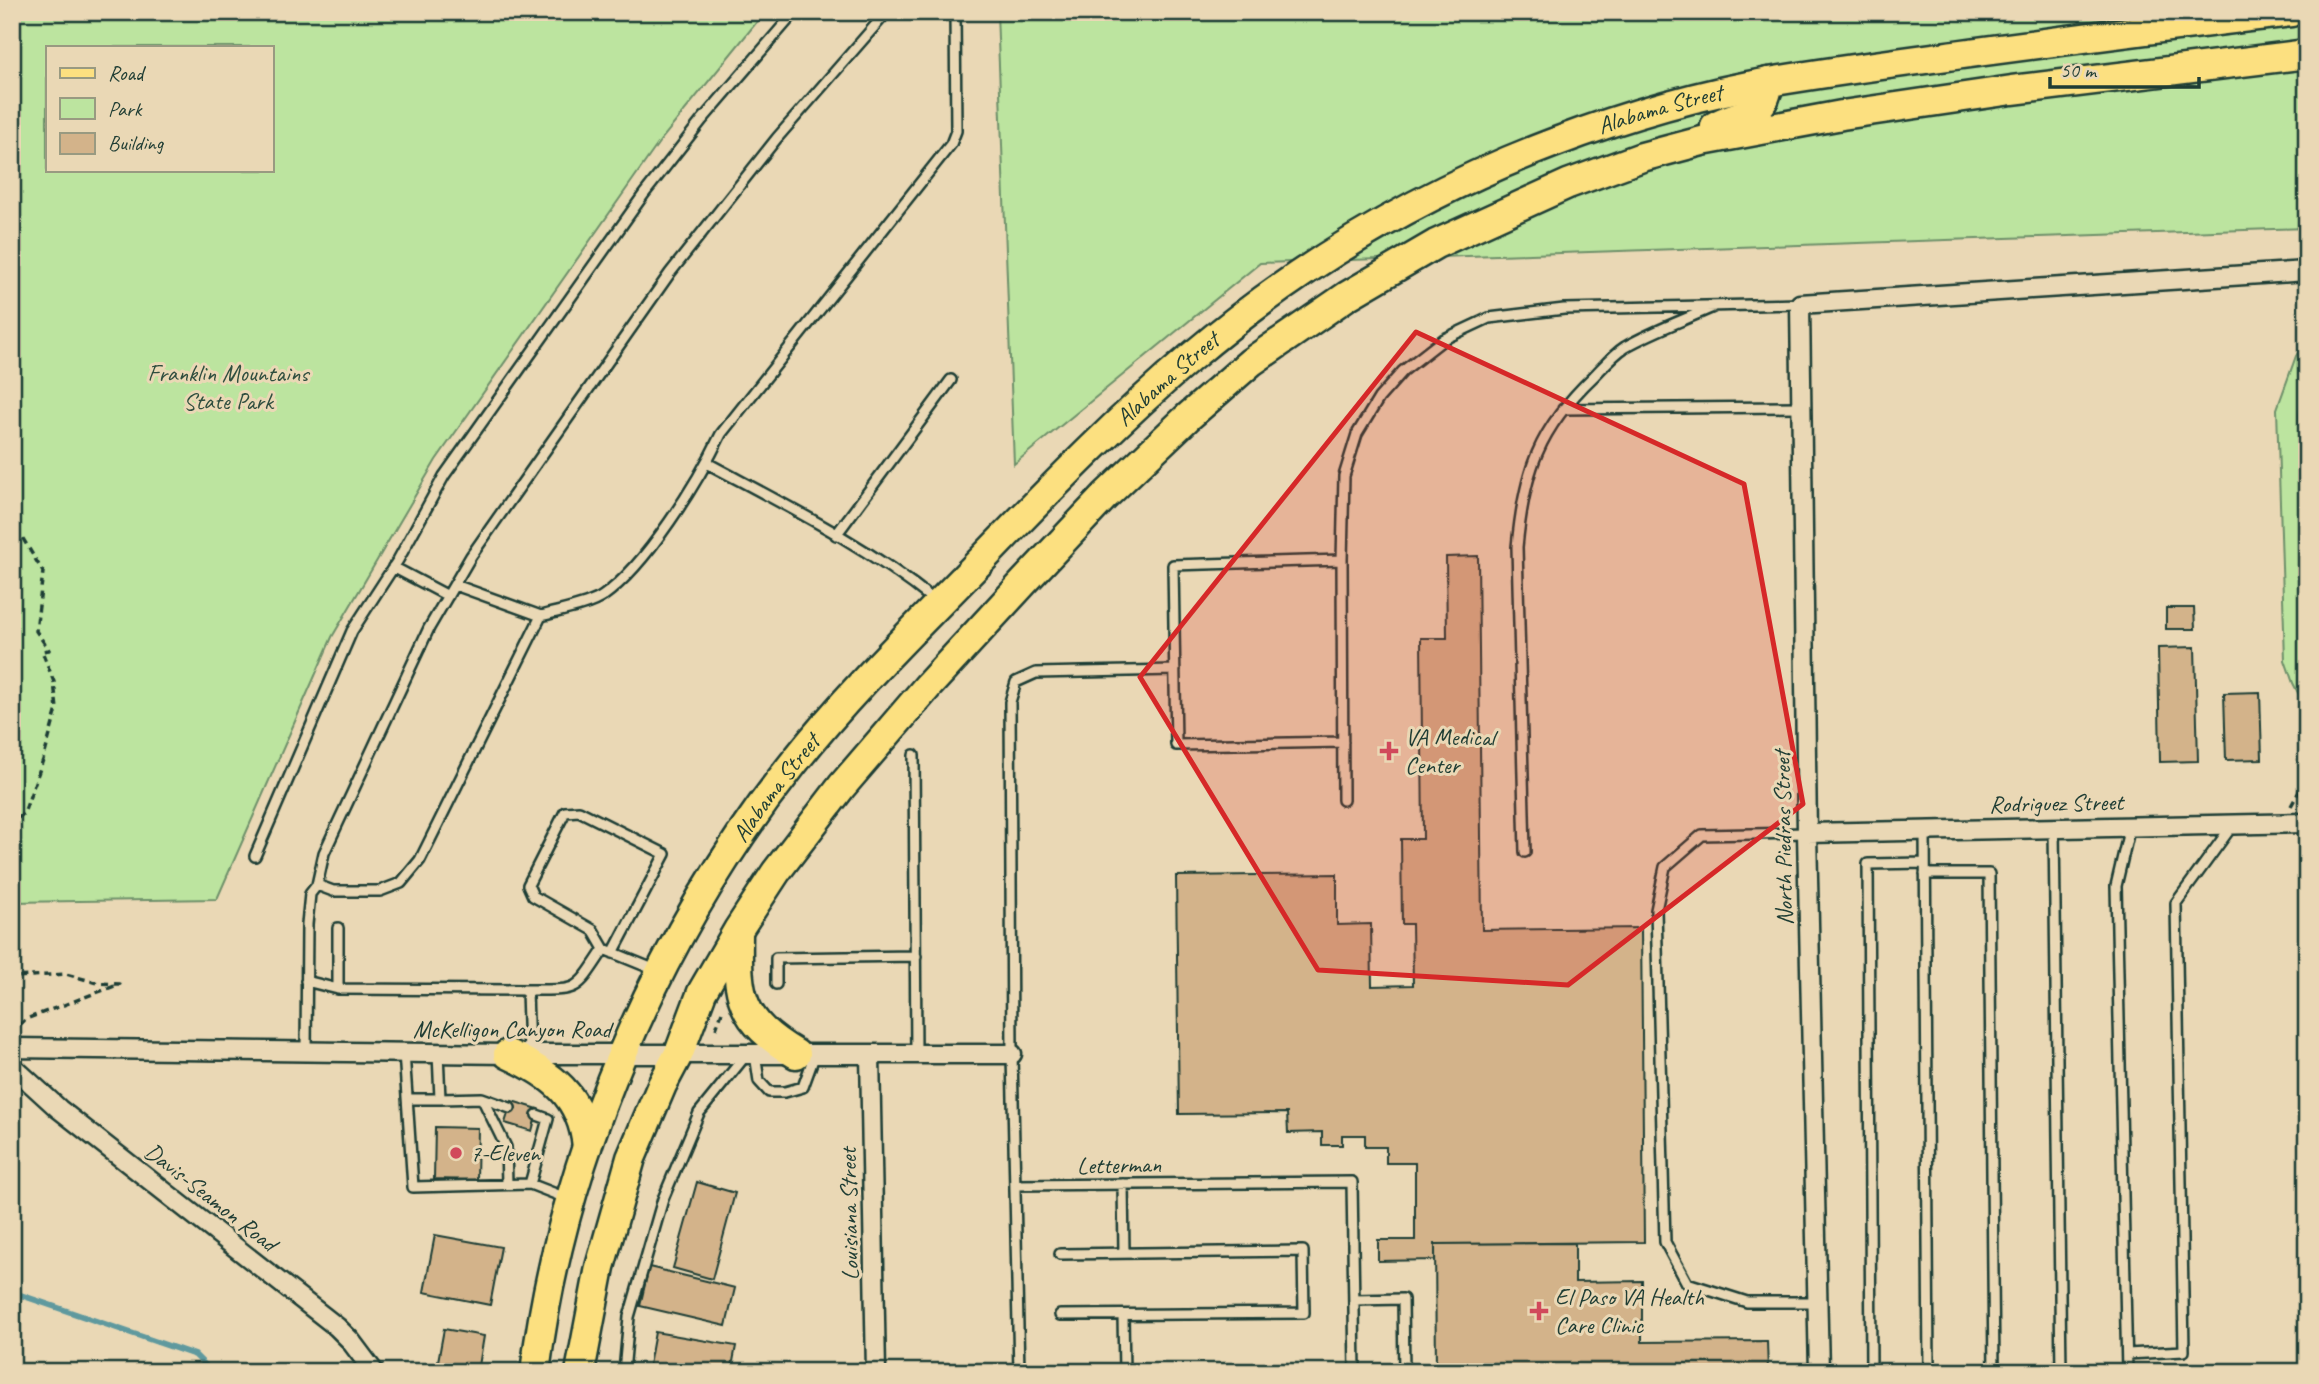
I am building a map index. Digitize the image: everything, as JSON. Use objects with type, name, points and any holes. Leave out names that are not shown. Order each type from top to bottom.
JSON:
[{"type":"main road","name":"Alabama Street","points":[[535,1372],[552,1279],[587,1147],[623,1054],[660,972],[708,884],[787,771],[850,696],[1122,418],[1234,323],[1315,265],[1402,212],[1484,172],[1551,144],[1638,113],[1768,82],[2117,33],[2291,12]]},
{"type":"main road","name":"Alabama Street","points":[[580,1372],[600,1268],[631,1158],[662,1085],[679,1053],[702,992],[776,872],[842,786],[928,686],[1105,496],[1251,362],[1347,296],[1436,244],[1568,184],[1642,157],[1703,142],[1842,115],[2012,90],[2307,54]]},
{"type":"main road","points":[[1703,142],[1706,134],[1717,124],[1749,113],[1763,103],[1768,94],[1768,82]]},
{"type":"main road","points":[[738,930],[737,970],[740,992],[748,1012],[771,1039],[806,1054]]},
{"type":"main road","points":[[518,1054],[568,1094],[586,1132],[587,1147]]},
{"type":"street","points":[[1800,304],[2307,271]]},
{"type":"street","name":"North Piedras Street","points":[[1800,304],[1807,833],[1819,1372]]},
{"type":"street","name":"Rodriguez Street","points":[[1807,833],[2307,823]]},
{"type":"street","name":"McKelligon Canyon Road","points":[[12,1048],[518,1054],[1012,1054]]},
{"type":"street","name":"Louisiana Street","points":[[870,1054],[876,1372]]},
{"type":"street","name":"Davis-Seamon Road","points":[[12,1066],[59,1110],[337,1327],[374,1372]]},
{"type":"lane","points":[[255,856],[352,631],[393,567],[444,476],[628,216],[702,120],[795,12]]},
{"type":"lane","points":[[306,1051],[307,924],[310,894],[317,885],[324,853],[429,628],[471,556],[670,274],[777,138],[887,12]]},
{"type":"lane","points":[[455,585],[541,616],[601,597],[633,569],[707,463],[721,434],[951,144],[956,131],[955,12]]},
{"type":"lane","points":[[1343,800],[1344,476],[1357,434],[1379,398],[1403,371],[1444,339],[1489,318],[1564,309],[1800,304]]},
{"type":"lane","points":[[1525,852],[1518,536],[1521,504],[1531,463],[1551,423],[1580,389],[1623,348],[1719,305]]},
{"type":"lane","points":[[836,534],[951,380]]},
{"type":"lane","points":[[1563,409],[1801,407]]},
{"type":"lane","points":[[707,463],[836,534],[910,581],[939,604]]},
{"type":"lane","points":[[1342,561],[1173,565],[1176,745],[1343,742]]},
{"type":"lane","points":[[393,567],[449,596]]},
{"type":"lane","points":[[317,885],[333,891],[380,891],[401,883],[420,860],[541,616]]},
{"type":"lane","points":[[1019,1372],[1012,1054],[1010,702],[1016,682],[1036,673],[1175,670]]},
{"type":"lane","points":[[914,755],[916,1054]]},
{"type":"lane","points":[[306,981],[338,989],[569,990],[582,983],[609,951],[665,854],[579,811],[565,812],[528,885],[533,896],[593,930],[609,951],[660,972]]},
{"type":"lane","points":[[2127,1354],[2184,1351],[2176,903],[2234,824]]},
{"type":"lane","points":[[2127,1372],[2116,886],[2130,826]]},
{"type":"lane","points":[[2053,828],[2062,1372]]},
{"type":"lane","points":[[1924,831],[1929,1372]]},
{"type":"lane","points":[[1807,833],[1702,835],[1665,866],[1656,910],[1665,1242],[1687,1283],[1747,1302],[1818,1302]]},
{"type":"lane","points":[[1871,1372],[1868,864],[1925,863]]},
{"type":"lane","points":[[1925,874],[1989,874],[1994,1372]]},
{"type":"lane","points":[[338,928],[338,989]]},
{"type":"lane","points":[[776,984],[776,958],[916,957]]},
{"type":"lane","points":[[518,1054],[527,990]]},
{"type":"lane","points":[[404,1052],[413,1187],[530,1184],[571,1200]]},
{"type":"lane","points":[[438,1053],[440,1099]]},
{"type":"lane","points":[[751,1054],[759,1081],[769,1092],[785,1092],[803,1087],[806,1054]]},
{"type":"lane","points":[[624,1372],[629,1317],[663,1199],[699,1113],[751,1054]]},
{"type":"lane","points":[[408,1099],[482,1098],[510,1108]]},
{"type":"lane","points":[[482,1098],[506,1147],[507,1184]]},
{"type":"lane","points":[[530,1184],[548,1119],[537,1115]]},
{"type":"lane","name":"Letterman","points":[[1016,1185],[1352,1182],[1354,1300]]},
{"type":"lane","points":[[1123,1184],[1124,1253]]},
{"type":"lane","points":[[1060,1254],[1303,1251],[1304,1313],[1060,1315]]},
{"type":"lane","points":[[1355,1372],[1354,1300],[1402,1299],[1404,1372]]},
{"type":"lane","points":[[1123,1315],[1124,1372]]},
{"type":"path","points":[[12,534],[22,537],[43,572],[36,631],[49,650],[42,651],[54,682],[57,709],[44,757],[24,813],[12,823]]},
{"type":"path","points":[[12,970],[15,977],[66,974],[98,983],[120,984],[26,1019],[12,1031]]},
{"type":"path","points":[[716,1029],[722,1012]]},
{"type":"highlighted area","points":[[1416,332],[1744,484],[1803,804],[1568,985],[1318,970],[1140,677]]},
{"type":"green space","name":"Franklin Mountains State Park","points":[[12,12],[765,12],[660,141],[436,460],[332,637],[217,899],[12,902]]},
{"type":"green space","points":[[997,12],[2307,12],[2307,228],[1260,263],[1014,464]]},
{"type":"green space","points":[[2307,340],[2307,378],[2303,385],[2299,415],[2307,710],[2285,660],[2277,409],[2296,356]]},
{"type":"building","points":[[1478,556],[1482,930],[1641,928],[1644,1242],[1435,1244],[1435,1260],[1378,1261],[1378,1240],[1415,1240],[1415,1163],[1386,1163],[1386,1147],[1365,1147],[1365,1135],[1342,1135],[1342,1145],[1322,1145],[1322,1132],[1288,1133],[1287,1113],[1179,1114],[1176,876],[1337,874],[1337,925],[1371,924],[1372,986],[1413,985],[1412,924],[1402,924],[1401,839],[1423,839],[1421,638],[1447,638],[1446,557]]},
{"type":"building","points":[[2166,608],[2194,608],[2195,629],[2166,629]]},
{"type":"building","points":[[2195,647],[2198,761],[2160,762],[2158,648]]},
{"type":"building","points":[[2260,692],[2262,759],[2226,760],[2224,693]]},
{"type":"building","points":[[512,1101],[538,1109],[532,1131],[505,1123]]},
{"type":"building","name":"7-Eleven","points":[[435,1127],[478,1128],[477,1180],[434,1179]]},
{"type":"building","points":[[697,1182],[735,1193],[712,1279],[673,1268]]},
{"type":"building","points":[[435,1235],[501,1247],[490,1305],[424,1292]]},
{"type":"building","name":"El Paso VA Health Care Clinic","points":[[1575,1243],[1575,1282],[1642,1281],[1642,1342],[1767,1341],[1768,1372],[1436,1372],[1435,1244]]},
{"type":"building","points":[[649,1267],[735,1288],[726,1326],[640,1306]]},
{"type":"building","points":[[444,1329],[484,1336],[478,1372],[436,1372]]},
{"type":"building","points":[[655,1332],[736,1346],[731,1372],[648,1371]]},
{"type":"waterway","points":[[12,1292],[195,1355],[212,1372]]},
{"type":"place","name":"VA Medical Center","points":[[1389,751]]},
{"type":"place","name":"7-Eleven","points":[[456,1153]]},
{"type":"place","name":"El Paso VA Health Care Clinic","points":[[1539,1311]]}]
